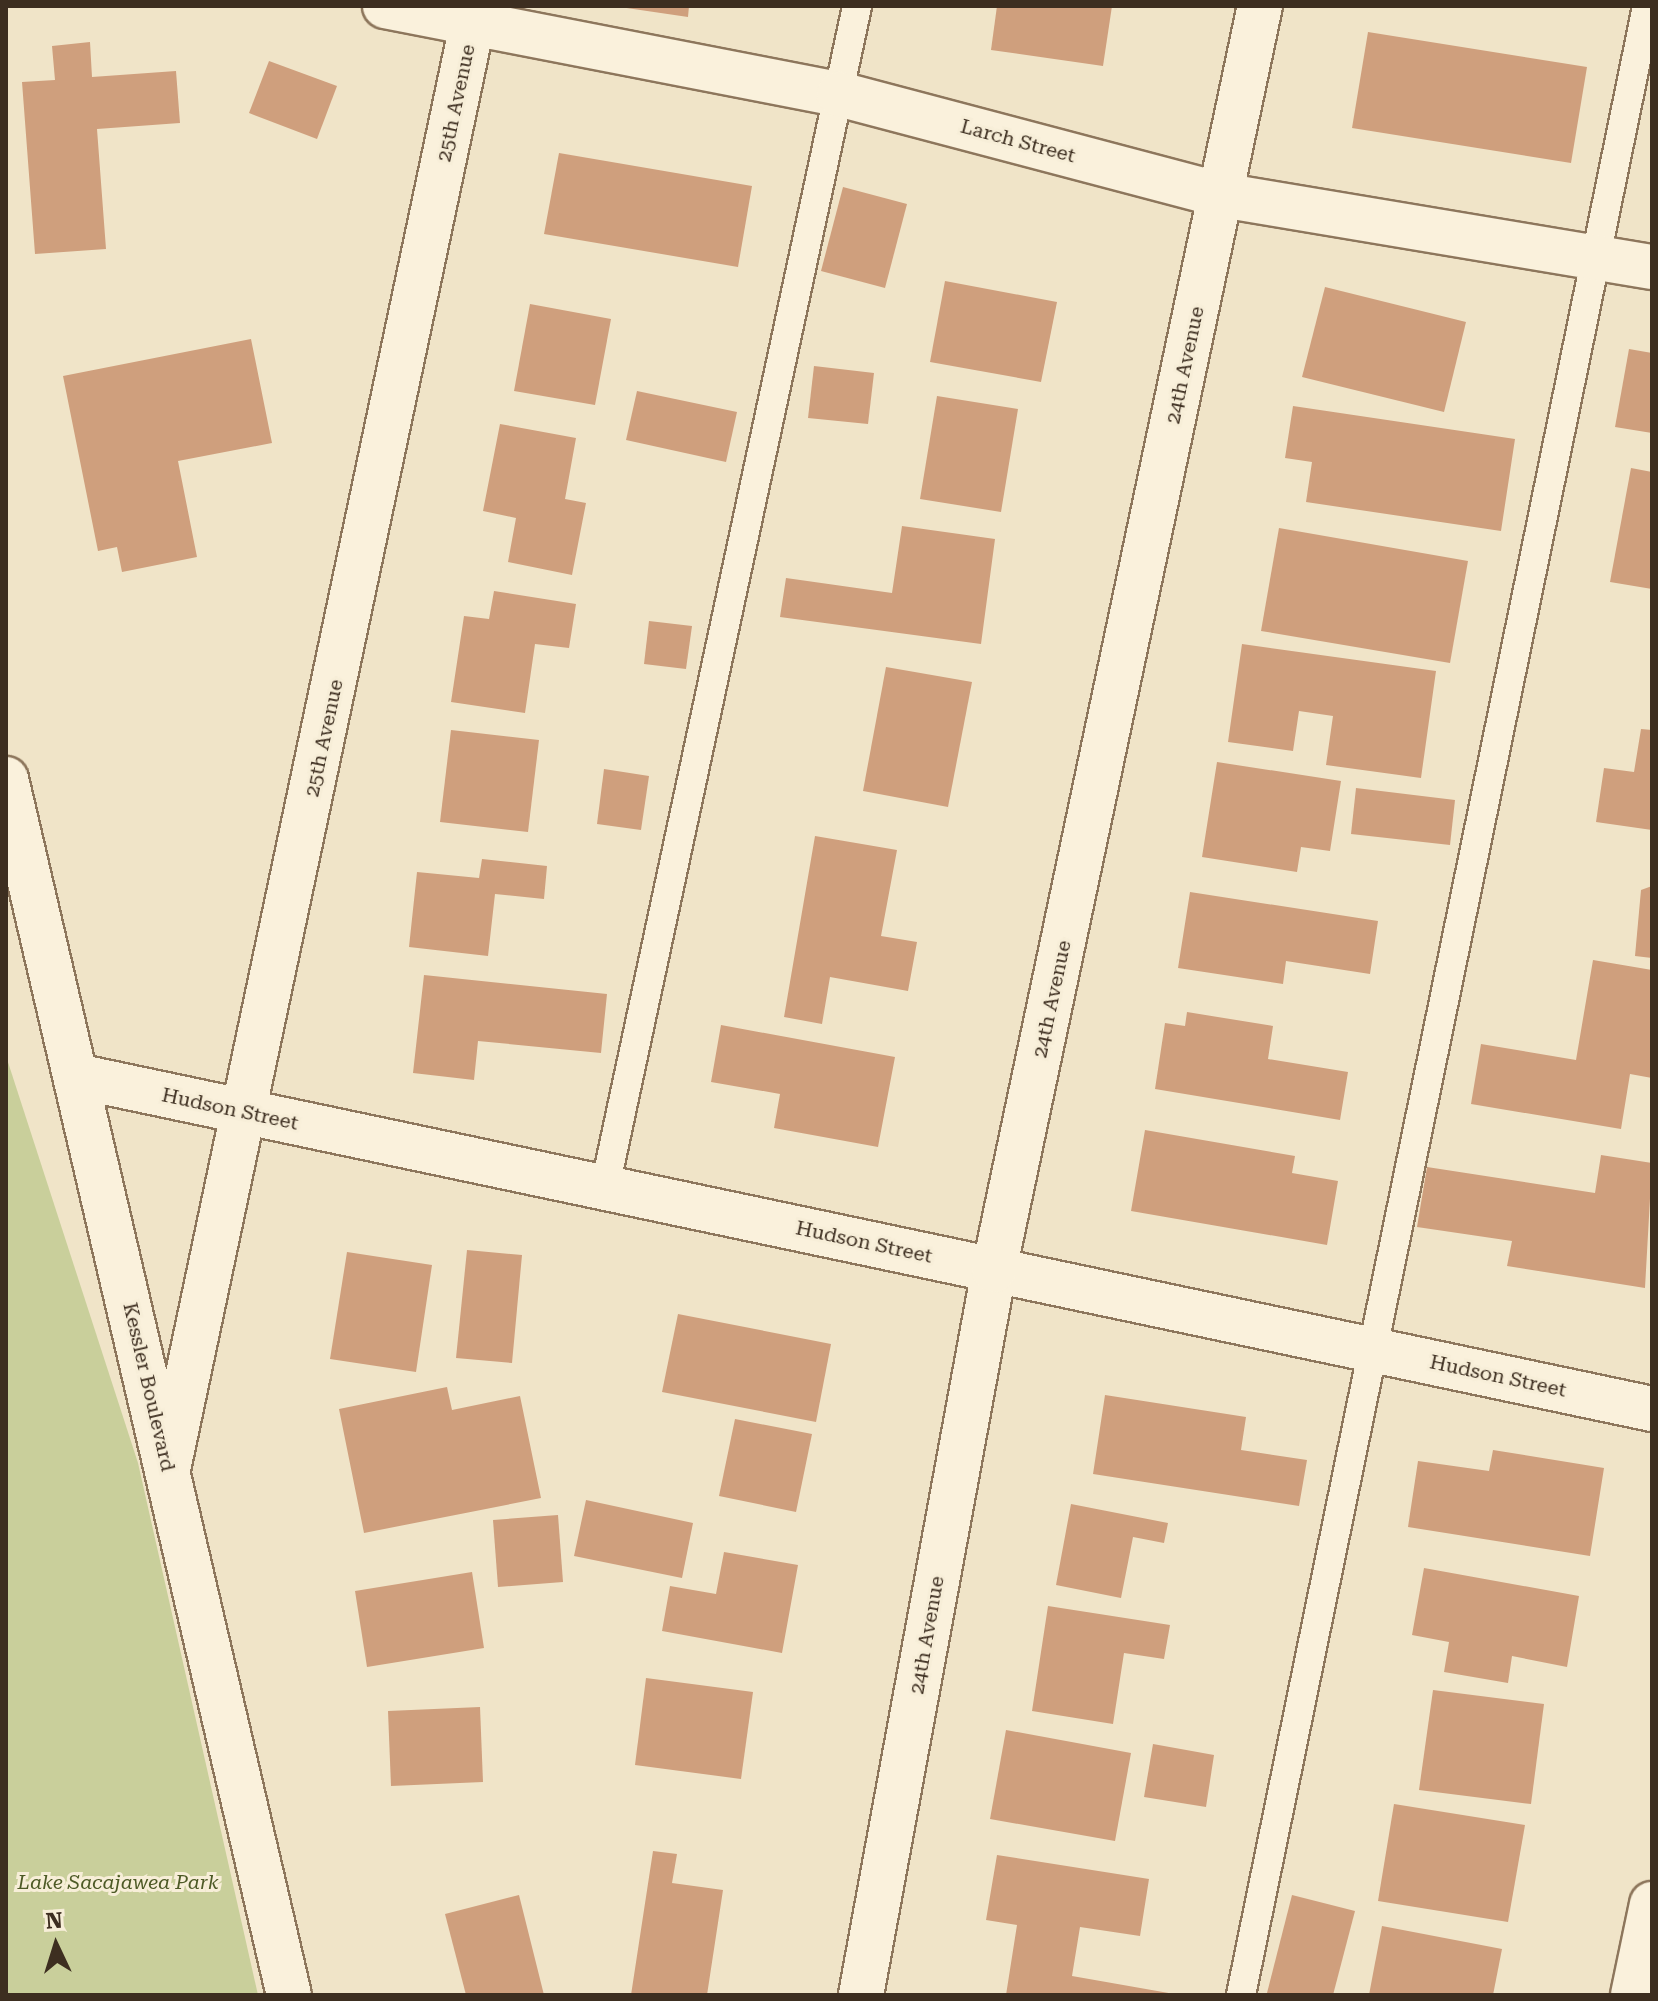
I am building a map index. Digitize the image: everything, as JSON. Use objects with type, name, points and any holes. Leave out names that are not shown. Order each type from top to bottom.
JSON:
[{"type":"street","name":"Larch Street","points":[[385,6],[475,14],[839,94],[1221,195],[1652,267]]},
{"type":"street","name":"24th Avenue","points":[[861,1995],[994,1270],[1260,6]]},
{"type":"street","name":"25th Avenue","points":[[168,1469],[475,14]]},
{"type":"street","name":"Kessler Boulevard","points":[[6,779],[289,1995]]},
{"type":"street","name":"Hudson Street","points":[[76,1076],[1652,1409]]},
{"type":"street","points":[[1633,1995],[1652,1904]]},
{"type":"lane","points":[[605,1187],[857,6]]},
{"type":"lane","points":[[1241,1995],[1376,1350],[1647,6]]},
{"type":"green space","name":"Lake Sacajawea Park","points":[[6,1056],[138,1463],[258,1995],[6,1995]]},
{"type":"building","points":[[613,6],[689,6],[688,17]]},
{"type":"building","points":[[997,6],[1112,6],[1103,66],[991,50]]},
{"type":"building","points":[[1368,32],[1587,67],[1571,163],[1352,128]]},
{"type":"building","points":[[90,42],[92,77],[176,71],[180,123],[97,129],[106,249],[35,254],[22,82],[55,80],[52,46]]},
{"type":"building","points":[[269,61],[337,86],[317,139],[249,113]]},
{"type":"building","points":[[559,153],[752,186],[738,267],[544,234]]},
{"type":"building","points":[[843,187],[907,204],[885,288],[821,271]]},
{"type":"building","points":[[945,281],[1057,302],[1041,382],[930,362]]},
{"type":"building","points":[[1325,287],[1466,322],[1444,412],[1302,377]]},
{"type":"building","points":[[530,304],[611,319],[595,405],[514,391]]},
{"type":"building","points":[[251,339],[272,443],[178,461],[197,557],[122,572],[117,547],[98,551],[63,376]]},
{"type":"building","points":[[1629,349],[1652,353],[1652,433],[1615,427]]},
{"type":"building","points":[[814,366],[874,373],[868,424],[808,418]]},
{"type":"building","points":[[637,391],[737,412],[726,462],[626,440]]},
{"type":"building","points":[[937,396],[1018,409],[1001,512],[920,499]]},
{"type":"building","points":[[1293,406],[1515,439],[1501,531],[1306,502],[1312,462],[1285,458]]},
{"type":"building","points":[[500,424],[576,438],[565,499],[586,503],[572,575],[508,562],[516,518],[483,511]]},
{"type":"building","points":[[1631,468],[1652,472],[1652,589],[1610,582]]},
{"type":"building","points":[[902,526],[995,539],[981,644],[780,617],[786,578],[892,593]]},
{"type":"building","points":[[1279,528],[1468,561],[1450,663],[1261,631]]},
{"type":"building","points":[[494,591],[576,604],[569,648],[535,644],[525,713],[451,702],[464,616],[489,619]]},
{"type":"building","points":[[649,621],[692,626],[686,669],[644,664]]},
{"type":"building","points":[[1242,644],[1436,671],[1421,778],[1326,765],[1333,716],[1299,711],[1293,751],[1228,742]]},
{"type":"building","points":[[886,667],[972,682],[948,807],[863,791]]},
{"type":"building","points":[[1641,729],[1652,730],[1652,830],[1596,822],[1604,768],[1634,772]]},
{"type":"building","points":[[451,730],[539,740],[528,832],[440,822]]},
{"type":"building","points":[[1217,762],[1341,781],[1330,851],[1301,847],[1297,872],[1202,857]]},
{"type":"building","points":[[604,769],[649,776],[641,830],[597,824]]},
{"type":"building","points":[[1356,788],[1455,800],[1450,845],[1351,834]]},
{"type":"building","points":[[815,836],[897,850],[881,936],[917,942],[908,991],[830,977],[822,1024],[784,1017]]},
{"type":"building","points":[[482,859],[547,866],[544,899],[495,894],[488,956],[409,947],[417,872],[479,878]]},
{"type":"building","points":[[1652,886],[1652,958],[1635,956],[1641,890]]},
{"type":"building","points":[[1190,892],[1378,921],[1370,974],[1286,961],[1283,984],[1178,968]]},
{"type":"building","points":[[1593,960],[1652,970],[1652,1078],[1630,1074],[1621,1129],[1471,1104],[1481,1044],[1576,1060]]},
{"type":"building","points":[[424,975],[607,994],[601,1053],[478,1041],[474,1080],[413,1073]]},
{"type":"building","points":[[1187,1012],[1273,1026],[1268,1059],[1348,1072],[1340,1120],[1155,1089],[1165,1023],[1185,1026]]},
{"type":"building","points":[[721,1025],[895,1057],[878,1147],[774,1128],[780,1094],[711,1082]]},
{"type":"building","points":[[1145,1130],[1295,1156],[1292,1173],[1338,1181],[1327,1245],[1131,1211]]},
{"type":"building","points":[[1601,1155],[1652,1163],[1645,1288],[1507,1266],[1512,1241],[1417,1227],[1427,1167],[1595,1193]]},
{"type":"building","points":[[467,1250],[522,1255],[512,1363],[456,1358]]},
{"type":"building","points":[[347,1252],[432,1265],[416,1372],[330,1359]]},
{"type":"building","points":[[678,1314],[831,1344],[816,1422],[662,1392]]},
{"type":"building","points":[[447,1387],[452,1410],[520,1396],[541,1498],[364,1533],[339,1409]]},
{"type":"building","points":[[1105,1395],[1246,1417],[1241,1450],[1307,1460],[1299,1506],[1093,1474]]},
{"type":"building","points":[[735,1419],[812,1434],[796,1512],[719,1496]]},
{"type":"building","points":[[1493,1450],[1604,1468],[1590,1556],[1408,1527],[1418,1461],[1489,1471]]},
{"type":"building","points":[[586,1500],[693,1523],[682,1578],[574,1556]]},
{"type":"building","points":[[1071,1504],[1168,1523],[1164,1543],[1133,1537],[1121,1598],[1056,1585]]},
{"type":"building","points":[[558,1515],[563,1582],[498,1587],[493,1520]]},
{"type":"building","points":[[724,1552],[798,1565],[782,1653],[662,1631],[670,1586],[716,1594]]},
{"type":"building","points":[[1424,1568],[1579,1596],[1567,1667],[1512,1656],[1508,1683],[1444,1672],[1449,1642],[1412,1635]]},
{"type":"building","points":[[472,1572],[484,1648],[367,1667],[355,1591]]},
{"type":"building","points":[[1048,1606],[1170,1625],[1164,1659],[1124,1653],[1113,1724],[1032,1711]]},
{"type":"building","points":[[646,1678],[753,1692],[741,1779],[635,1765]]},
{"type":"building","points":[[1433,1690],[1544,1704],[1531,1804],[1419,1790]]},
{"type":"building","points":[[480,1707],[483,1782],[391,1786],[388,1711]]},
{"type":"building","points":[[1006,1730],[1131,1753],[1115,1841],[990,1819]]},
{"type":"building","points":[[1153,1744],[1214,1755],[1206,1807],[1144,1797]]},
{"type":"building","points":[[1394,1804],[1525,1825],[1508,1922],[1378,1901]]},
{"type":"building","points":[[653,1851],[677,1854],[672,1883],[723,1890],[707,1995],[631,1995]]},
{"type":"building","points":[[997,1855],[1149,1879],[1140,1936],[1080,1927],[1072,1976],[1180,1995],[1006,1995],[1017,1925],[986,1920]]},
{"type":"building","points":[[519,1895],[544,1995],[466,1995],[445,1914]]},
{"type":"building","points":[[1292,1895],[1355,1911],[1333,1995],[1267,1993]]},
{"type":"building","points":[[1382,1926],[1502,1949],[1493,1995],[1369,1995]]}]
